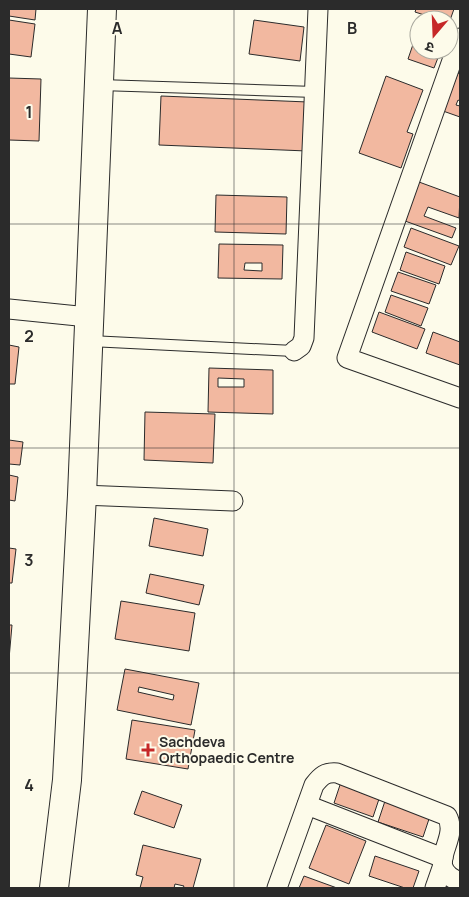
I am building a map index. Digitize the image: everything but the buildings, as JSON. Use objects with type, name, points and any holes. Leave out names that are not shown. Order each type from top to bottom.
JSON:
[{"type":"street","points":[[54,888],[67,780],[82,495],[102,9]]},
{"type":"street","points":[[294,351],[301,346],[304,338],[318,9]]},
{"type":"street","points":[[460,39],[347,358],[460,398]]},
{"type":"street","points":[[9,309],[88,329]]},
{"type":"street","points":[[82,495],[233,501]]},
{"type":"street","points":[[277,888],[307,805],[319,778],[329,772],[337,773],[447,816],[451,825],[443,863],[435,888]]},
{"type":"street","points":[[307,805],[443,863],[448,876],[460,882]]},
{"type":"lane","points":[[100,85],[315,92]]},
{"type":"lane","points":[[88,329],[294,351]]},
{"type":"place","name":"Sachdeva Orthopaedic Centre","points":[[148,750]]}]
